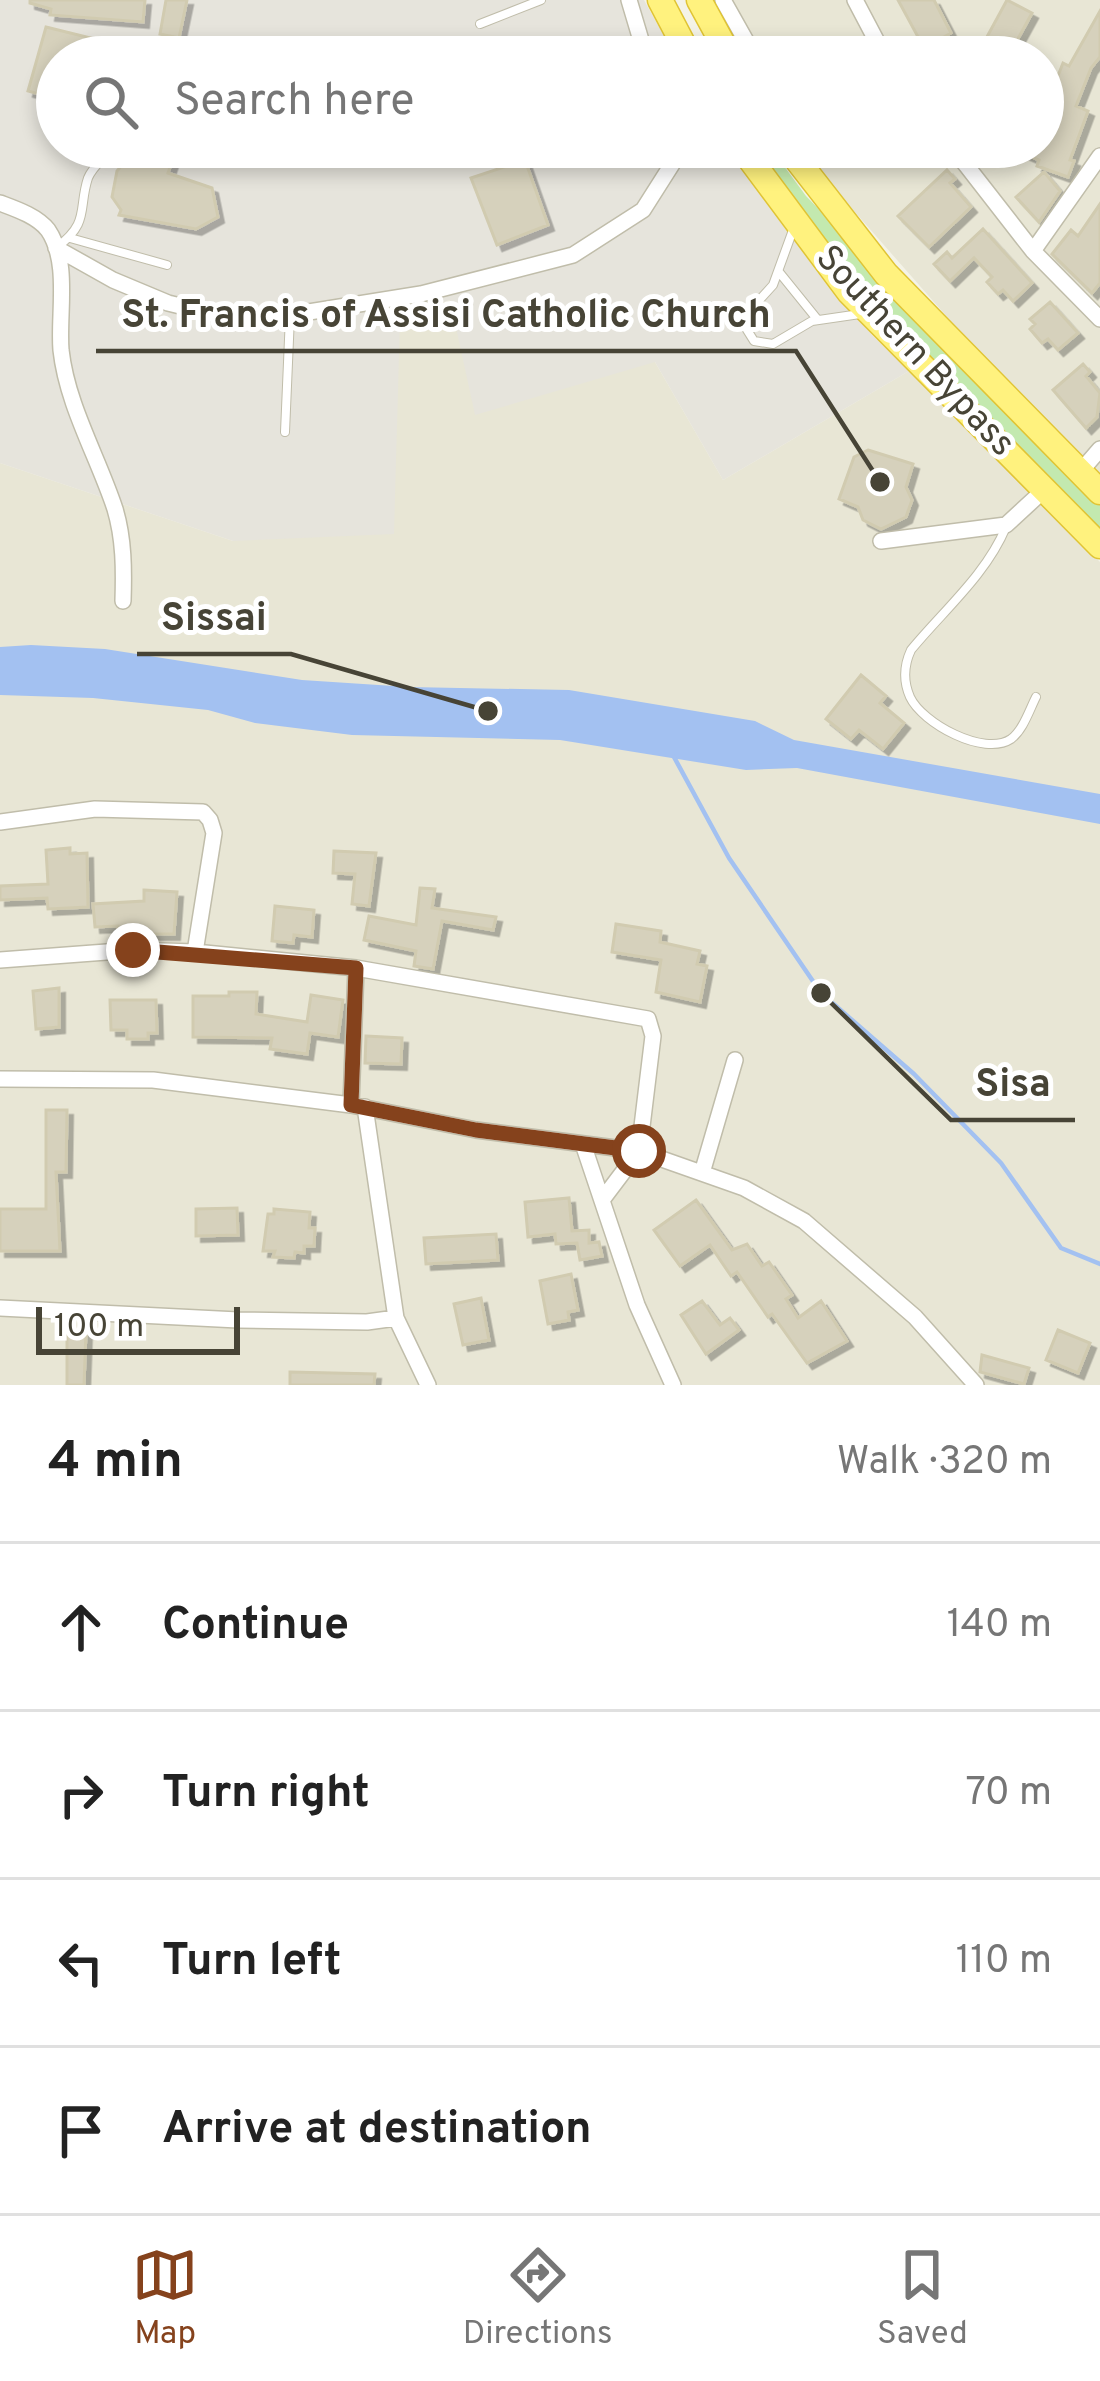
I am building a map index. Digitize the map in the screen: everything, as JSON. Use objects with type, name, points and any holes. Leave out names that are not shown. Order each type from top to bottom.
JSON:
[{"type":"highway","points":[[660,0],[679,36]]},
{"type":"highway","points":[[699,0],[719,36]]},
{"type":"highway","name":"Southern Bypass","points":[[756,168],[870,314],[1100,546]]},
{"type":"highway","name":"Southern Bypass","points":[[803,168],[886,274],[1100,492]]},
{"type":"street","points":[[629,0],[640,36]]},
{"type":"street","points":[[723,0],[743,36]]},
{"type":"street","points":[[855,0],[874,36]]},
{"type":"street","points":[[1033,251],[1100,156]]},
{"type":"street","points":[[0,202],[22,211],[113,280],[168,303],[217,315],[290,315],[421,294],[573,256],[643,210],[670,168]]},
{"type":"street","points":[[968,168],[1033,251],[1100,319]]},
{"type":"street","points":[[63,243],[61,349],[90,452],[115,510],[124,555],[123,602]]},
{"type":"street","points":[[1080,472],[1100,449]]},
{"type":"street","points":[[881,541],[1006,525],[1044,490]]},
{"type":"street","points":[[0,822],[95,808],[203,812],[214,833],[195,952]]},
{"type":"street","points":[[0,960],[133,950],[195,952],[356,968],[647,1019],[653,1036],[639,1151],[602,1200]]},
{"type":"street","points":[[356,968],[358,1106],[396,1318],[428,1385]]},
{"type":"street","points":[[702,1173],[735,1060]]},
{"type":"street","points":[[0,1079],[153,1080],[358,1106],[476,1130],[639,1151],[744,1189],[804,1221],[915,1317],[976,1385]]},
{"type":"street","points":[[583,1144],[637,1305],[673,1385]]},
{"type":"street","points":[[0,1308],[238,1320],[368,1322],[396,1318]]},
{"type":"lane","points":[[480,24],[541,0]]},
{"type":"lane","points":[[95,168],[88,176],[84,212],[63,243],[167,265]]},
{"type":"lane","points":[[795,223],[773,285],[745,317],[747,332],[760,344],[773,344],[817,319],[870,314]]},
{"type":"lane","points":[[779,272],[817,319]]},
{"type":"lane","points":[[285,431],[290,315]]},
{"type":"lane","points":[[1006,525],[999,544],[962,594],[911,650],[906,684],[920,712],[988,744],[1009,740],[1017,733],[1036,697]]},
{"type":"shaded area","points":[[0,0],[644,0],[664,36],[36,36],[36,168],[744,168],[789,234],[872,335],[909,371],[723,480],[655,362],[475,415],[450,300],[400,317],[394,534],[233,541],[0,463]]},
{"type":"shaded area","points":[[714,0],[1100,0],[1100,473],[999,376],[817,168],[1064,168],[1064,36],[735,36]]},
{"type":"shaded area","points":[[451,300],[655,362],[723,480],[909,371],[1100,562],[1100,1385],[0,1385],[0,463],[233,541],[400,316]]},
{"type":"green space","points":[[771,168],[785,168],[806,196],[1100,499],[1100,532],[867,296]]},
{"type":"water","points":[[0,647],[105,649],[302,680],[569,690],[755,721],[794,740],[1100,794],[1100,824],[797,768],[746,770],[560,740],[352,735],[255,723],[208,710],[93,698],[0,695]]},
{"type":"building","points":[[30,0],[145,0],[143,22],[50,15],[51,9]]},
{"type":"building","points":[[166,0],[187,0],[179,36],[160,34]]},
{"type":"building","points":[[898,0],[934,0],[951,33],[918,36]]},
{"type":"building","points":[[1007,0],[1032,13],[1019,36],[987,36]]},
{"type":"building","points":[[1100,11],[1100,57],[1076,106],[1088,111],[1068,177],[1043,168],[1064,168],[1064,64],[1069,66]]},
{"type":"building","points":[[46,27],[83,36],[43,36]]},
{"type":"building","points":[[36,63],[36,93],[28,91]]},
{"type":"building","points":[[170,168],[168,173],[212,188],[218,217],[196,229],[119,215],[121,210],[112,197],[117,171]]},
{"type":"building","points":[[501,168],[528,168],[548,225],[497,245],[471,178]]},
{"type":"building","points":[[947,170],[955,179],[950,183],[971,207],[929,247],[898,216]]},
{"type":"building","points":[[1044,172],[1060,191],[1039,222],[1016,197]]},
{"type":"building","points":[[1100,204],[1100,283],[1092,293],[1052,254],[1071,230],[1078,236]]},
{"type":"building","points":[[983,229],[1032,283],[1013,301],[987,282],[992,277],[974,258],[950,281],[934,264],[947,252],[952,258]]},
{"type":"building","points":[[1050,302],[1078,333],[1058,350],[1048,339],[1042,343],[1030,329],[1035,324],[1030,319]]},
{"type":"building","points":[[1083,364],[1100,393],[1097,417],[1086,428],[1053,390]]},
{"type":"building","points":[[868,450],[913,464],[906,487],[912,500],[906,517],[881,529],[863,520],[858,507],[839,499],[854,457]]},
{"type":"building","points":[[861,675],[886,696],[880,703],[904,723],[883,749],[859,730],[851,739],[826,719]]},
{"type":"building","points":[[70,848],[70,854],[87,853],[88,907],[48,909],[47,898],[0,900],[0,886],[48,884],[46,850]]},
{"type":"building","points":[[334,851],[376,853],[369,906],[352,904],[355,874],[333,873]]},
{"type":"building","points":[[420,888],[435,889],[432,908],[496,917],[493,930],[442,921],[433,969],[414,966],[416,951],[364,940],[369,916],[416,925]]},
{"type":"building","points":[[144,890],[177,892],[174,934],[118,934],[118,926],[95,927],[93,904],[144,901]]},
{"type":"building","points":[[275,906],[314,910],[312,937],[294,935],[293,943],[272,941]]},
{"type":"building","points":[[616,924],[661,931],[660,942],[700,951],[697,964],[707,966],[700,1002],[656,992],[661,960],[612,952]]},
{"type":"building","points":[[59,988],[59,1027],[36,1029],[33,991]]},
{"type":"building","points":[[229,992],[257,992],[256,1014],[307,1022],[311,995],[343,1000],[338,1037],[310,1033],[307,1054],[270,1049],[272,1038],[193,1037],[193,996],[229,996]]},
{"type":"building","points":[[110,1000],[156,1000],[157,1033],[148,1033],[148,1039],[127,1039],[127,1030],[111,1030]]},
{"type":"building","points":[[366,1036],[402,1038],[401,1064],[365,1063]]},
{"type":"building","points":[[46,1110],[67,1110],[66,1172],[56,1172],[60,1251],[0,1251],[0,1209],[46,1209]]},
{"type":"building","points":[[569,1198],[572,1231],[589,1230],[589,1243],[599,1242],[602,1256],[580,1260],[577,1243],[556,1244],[555,1234],[528,1237],[525,1202]]},
{"type":"building","points":[[696,1200],[732,1250],[747,1244],[762,1266],[769,1262],[792,1295],[786,1299],[798,1318],[821,1301],[847,1341],[807,1363],[772,1314],[768,1317],[737,1272],[731,1276],[710,1245],[680,1266],[654,1230]]},
{"type":"building","points":[[237,1208],[238,1235],[196,1236],[196,1209]]},
{"type":"building","points":[[274,1209],[310,1212],[314,1246],[304,1246],[304,1253],[295,1252],[294,1258],[273,1257],[275,1251],[263,1251],[268,1214],[274,1214]]},
{"type":"building","points":[[496,1234],[498,1260],[426,1264],[424,1238]]},
{"type":"building","points":[[571,1274],[578,1310],[568,1312],[569,1320],[548,1324],[540,1281]]},
{"type":"building","points":[[481,1298],[489,1340],[463,1345],[454,1304]]},
{"type":"building","points":[[702,1301],[720,1325],[730,1318],[739,1330],[706,1354],[681,1315]]},
{"type":"building","points":[[67,1330],[86,1331],[84,1385],[67,1385]]},
{"type":"building","points":[[1058,1330],[1090,1343],[1078,1373],[1046,1360]]},
{"type":"building","points":[[982,1355],[1029,1368],[1024,1384],[980,1372]]},
{"type":"building","points":[[290,1372],[375,1374],[374,1385],[290,1385]]},
{"type":"waterway","points":[[674,757],[729,858],[821,993],[914,1074],[1001,1163],[1061,1248],[1100,1264]]},
{"type":"place","name":"St. Francis of Assisi Catholic Church","points":[[880,482]]},
{"type":"place","name":"Sissai","points":[[488,711]]},
{"type":"place","name":"Sisa","points":[[821,993]]},
{"type":"route","points":[[133,950],[356,968],[351,1105],[476,1130],[639,1151]]}]
